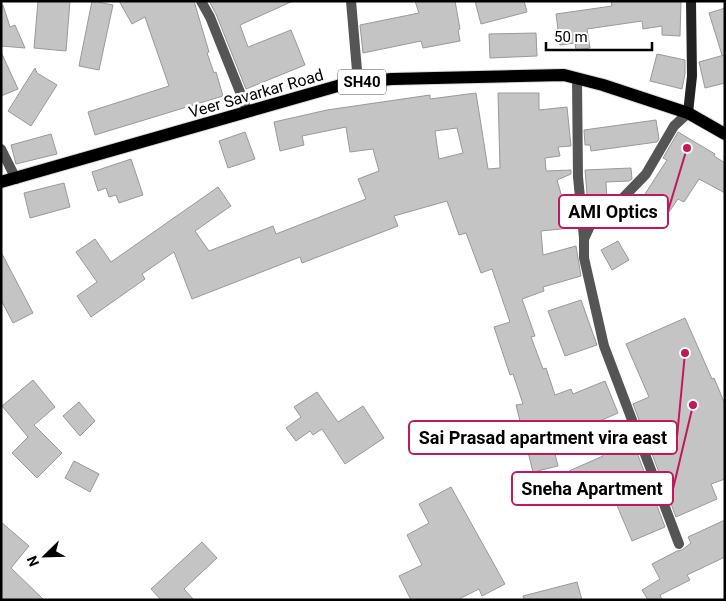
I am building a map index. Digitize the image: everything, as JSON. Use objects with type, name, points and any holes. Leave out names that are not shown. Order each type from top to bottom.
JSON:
[{"type":"main road","points":[[688,113],[692,76],[691,1]]},
{"type":"main road","name":"Veer Savarkar Road","points":[[1,182],[348,83],[392,79],[564,75],[602,85],[688,113],[725,134]]},
{"type":"street","points":[[201,1],[210,17],[248,112]]},
{"type":"street","points":[[351,1],[358,82]]},
{"type":"street","points":[[577,79],[578,177],[584,258],[604,346],[679,544]]},
{"type":"street","points":[[584,239],[590,226],[618,204],[646,174],[674,126],[688,113]]},
{"type":"street","points":[[1,149],[16,179]]},
{"type":"building","points":[[38,1],[70,1],[66,51],[34,48]]},
{"type":"building","points":[[92,1],[113,5],[99,70],[79,66]]},
{"type":"building","points":[[119,1],[194,1],[209,52],[207,53],[214,73],[216,72],[223,96],[95,135],[88,112],[169,86],[145,17],[132,24]]},
{"type":"building","points":[[209,1],[293,1],[240,25],[248,47],[291,30],[305,65],[246,89]]},
{"type":"building","points":[[415,1],[455,1],[460,41],[423,48],[421,41],[363,53],[360,25],[419,13]]},
{"type":"building","points":[[475,1],[524,1],[527,12],[481,24]]},
{"type":"building","points":[[611,1],[681,1],[680,36],[662,35],[662,26],[643,29],[642,21],[587,29],[590,48],[576,50],[575,43],[560,45],[556,14],[612,6]]},
{"type":"building","points":[[3,5],[10,27],[15,25],[25,48],[1,46],[1,6]]},
{"type":"building","points":[[725,8],[725,83],[705,88],[699,62],[724,55],[722,55],[709,13]]},
{"type":"building","points":[[536,33],[537,56],[490,58],[489,34]]},
{"type":"building","points":[[1,52],[18,89],[1,96]]},
{"type":"building","points":[[657,54],[685,60],[682,89],[650,81]]},
{"type":"building","points":[[35,68],[37,73],[57,85],[31,126],[8,111]]},
{"type":"building","points":[[476,93],[488,169],[500,168],[498,93],[539,93],[539,110],[567,107],[571,146],[558,147],[560,156],[545,158],[546,171],[571,170],[571,174],[557,180],[571,228],[541,231],[543,255],[576,246],[581,276],[543,287],[544,291],[522,299],[535,336],[531,337],[543,369],[546,368],[555,395],[571,389],[573,394],[605,381],[618,413],[584,428],[586,435],[553,446],[558,466],[533,472],[516,405],[523,404],[513,374],[510,375],[494,327],[510,322],[492,269],[481,273],[466,233],[459,235],[447,201],[394,216],[398,226],[302,263],[300,257],[192,299],[174,252],[142,274],[145,279],[91,317],[77,296],[97,282],[76,252],[95,239],[111,262],[218,187],[231,206],[195,231],[209,251],[273,226],[276,234],[366,199],[358,179],[379,171],[373,149],[350,152],[346,127],[302,136],[304,145],[280,151],[274,122],[327,110],[430,95],[430,99]],"holes":[[[457,128],[463,153],[439,159],[435,131]]]},
{"type":"building","points":[[656,120],[659,139],[657,142],[591,151],[590,145],[585,145],[584,130]]},
{"type":"building","points":[[245,132],[255,159],[228,168],[219,141]]},
{"type":"building","points":[[678,132],[715,154],[714,156],[725,163],[725,193],[699,179],[684,202],[678,199],[664,219],[654,212],[658,206],[643,197],[667,160],[663,158]]},
{"type":"building","points":[[51,134],[57,154],[16,164],[11,145]]},
{"type":"building","points":[[131,159],[143,195],[119,203],[116,195],[109,197],[106,188],[98,191],[92,172]]},
{"type":"building","points":[[631,168],[632,179],[629,181],[606,182],[607,200],[598,200],[598,206],[588,207],[585,170]]},
{"type":"building","points":[[64,183],[70,207],[30,218],[24,193]]},
{"type":"building","points":[[618,241],[629,260],[612,270],[601,250]]},
{"type":"building","points":[[1,252],[33,313],[13,323],[1,300]]},
{"type":"building","points":[[581,300],[597,345],[565,356],[548,311]]},
{"type":"building","points":[[685,318],[725,404],[725,479],[711,484],[717,499],[676,517],[633,404],[649,397],[626,344]]},
{"type":"building","points":[[33,380],[55,407],[34,425],[62,453],[37,478],[12,453],[28,437],[2,406]]},
{"type":"building","points":[[317,392],[338,422],[363,406],[384,438],[345,464],[322,429],[313,435],[310,431],[296,441],[286,428],[301,417],[294,407]]},
{"type":"building","points":[[79,402],[95,421],[80,436],[63,416]]},
{"type":"building","points":[[630,434],[665,527],[632,541],[605,477],[576,489],[569,471],[603,456],[599,447]]},
{"type":"building","points":[[74,461],[99,474],[90,492],[65,478]]},
{"type":"building","points":[[451,487],[505,584],[482,596],[479,589],[457,600],[411,600],[399,576],[422,565],[407,535],[429,523],[419,504]]},
{"type":"building","points":[[725,520],[725,557],[687,575],[690,580],[660,595],[662,600],[648,600],[642,590],[660,579],[652,564],[682,550],[691,543],[688,537]]},
{"type":"building","points":[[1,522],[29,546],[11,568],[44,600],[1,600]]},
{"type":"building","points":[[202,542],[217,558],[184,589],[194,600],[161,600],[151,589]]},
{"type":"building","points":[[577,582],[582,600],[524,600],[523,596]]},
{"type":"place","name":"AMI Optics","points":[[687,148]]},
{"type":"place","name":"Sai Prasad apartment vira east","points":[[685,353]]},
{"type":"place","name":"Sneha Apartment","points":[[693,405]]}]
